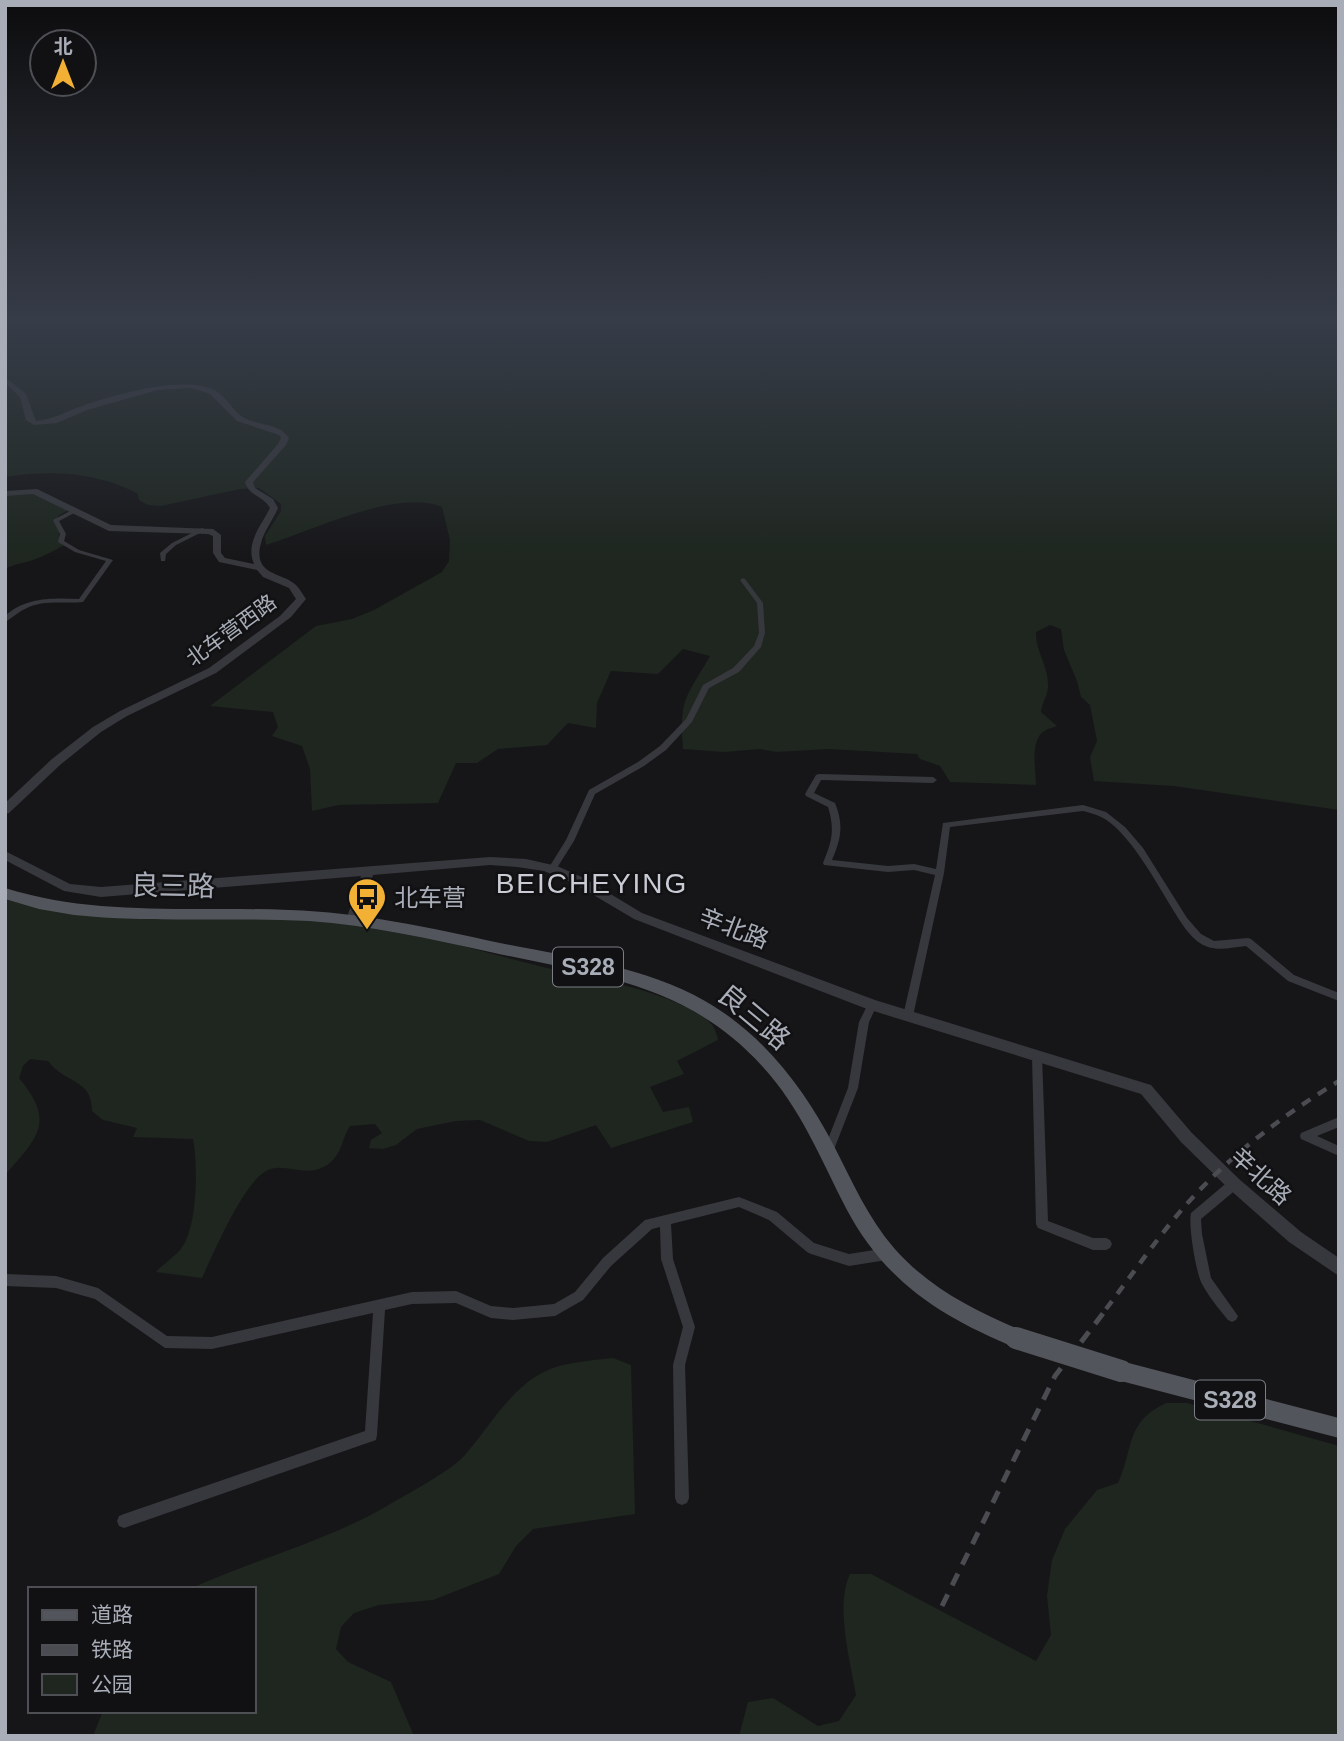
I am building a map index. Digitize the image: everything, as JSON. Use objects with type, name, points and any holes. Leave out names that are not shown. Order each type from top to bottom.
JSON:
[{"type":"main road","name":"良三路","points":[[5,894],[83,911],[309,916],[352,920],[568,962],[638,980],[682,997],[720,1019],[761,1053],[809,1116],[856,1208],[887,1254],[914,1281],[954,1310],[1016,1338],[1121,1371],[1339,1428]]},
{"type":"street","points":[[23,398],[30,420],[34,423],[54,421],[83,408],[120,398]]},
{"type":"street","points":[[219,398],[240,419],[282,433],[285,438],[282,445],[249,482],[251,489],[267,499],[274,508],[255,547],[254,557],[260,568]]},
{"type":"street","points":[[5,494],[34,491],[109,528],[202,530]]},
{"type":"street","points":[[5,620],[17,607],[36,602],[82,601],[110,560],[77,551],[61,542],[63,534],[56,520],[74,511]]},
{"type":"street","points":[[163,560],[163,553],[174,544],[202,530]]},
{"type":"street","name":"北车营西路","points":[[5,810],[53,764],[94,732],[134,708],[205,675],[248,646],[298,606],[301,596],[297,590],[266,575],[260,568],[222,560],[217,553],[217,535],[202,530]]},
{"type":"street","points":[[552,869],[570,841],[592,792],[663,748],[689,720],[706,687],[736,670],[757,647],[762,633],[760,603],[743,580]]},
{"type":"street","points":[[933,780],[820,777],[809,794],[832,805],[839,834],[827,863],[888,869],[914,867],[940,873]]},
{"type":"street","points":[[908,1016],[940,873],[946,825],[1083,808],[1100,810],[1125,834],[1158,875],[1197,936],[1208,944],[1248,942],[1291,978],[1339,997]]},
{"type":"street","name":"辛北路","points":[[5,855],[68,888],[101,892],[490,861],[514,861],[552,869],[573,877],[606,900],[638,916],[872,1005],[1146,1089],[1186,1137],[1234,1184],[1295,1237],[1339,1268]]},
{"type":"street","points":[[352,920],[364,888],[367,871]]},
{"type":"street","points":[[828,1153],[853,1088],[864,1022],[872,1005]]},
{"type":"street","points":[[1037,1056],[1042,1224],[1093,1244],[1106,1244]]},
{"type":"street","points":[[1339,1122],[1305,1136],[1339,1151]]},
{"type":"street","points":[[1232,1316],[1206,1280],[1195,1217],[1234,1184]]},
{"type":"street","points":[[5,1280],[56,1282],[99,1294],[165,1342],[212,1343],[412,1298],[456,1297],[491,1312],[513,1314],[555,1310],[579,1296],[627,1241],[649,1224],[739,1202],[773,1216],[811,1248],[849,1260],[887,1254]]},
{"type":"street","points":[[665,1220],[667,1259],[689,1327],[679,1365],[682,1498]]},
{"type":"street","points":[[124,1521],[371,1435],[379,1306]]},
{"type":"green space","points":[[5,398],[1339,398],[1339,810],[1174,786],[1094,781],[1090,757],[1097,741],[1090,705],[1081,697],[1064,650],[1061,629],[1050,625],[1036,632],[1048,684],[1041,712],[1057,726],[1046,730],[1037,740],[1036,785],[950,782],[940,766],[920,759],[917,754],[828,749],[724,752],[683,749],[683,708],[710,656],[683,649],[658,674],[611,671],[597,703],[596,728],[568,723],[547,745],[498,749],[477,763],[456,763],[438,803],[339,805],[312,811],[310,769],[302,746],[272,736],[278,727],[273,712],[210,706],[316,626],[352,619],[374,610],[442,572],[449,561],[450,540],[442,507],[402,503],[379,507],[266,545],[265,536],[281,511],[281,504],[259,488],[240,489],[161,506],[148,505],[139,500],[137,493],[89,477],[56,473],[5,477]]},
{"type":"green space","points":[[29,492],[70,509],[58,516],[59,539],[66,544],[50,553],[5,569],[5,494]]},
{"type":"green space","points":[[5,899],[49,910],[93,916],[314,920],[404,932],[603,980],[668,999],[705,1018],[714,1028],[718,1040],[677,1061],[684,1074],[650,1087],[663,1112],[689,1107],[693,1122],[611,1148],[596,1125],[547,1142],[529,1141],[480,1120],[456,1121],[417,1129],[396,1145],[383,1149],[369,1148],[371,1140],[382,1133],[375,1124],[350,1126],[336,1156],[324,1167],[307,1171],[274,1168],[257,1178],[230,1220],[202,1278],[156,1272],[180,1250],[190,1228],[196,1180],[193,1139],[133,1137],[137,1128],[103,1120],[92,1111],[88,1092],[83,1087],[48,1061],[30,1059],[23,1066],[19,1078],[37,1106],[40,1118],[38,1129],[34,1139],[5,1175]]},
{"type":"green space","points":[[613,1358],[631,1365],[635,1514],[533,1529],[516,1546],[499,1574],[433,1600],[379,1605],[354,1613],[341,1627],[336,1649],[348,1662],[391,1682],[414,1736],[93,1736],[102,1713],[256,1713],[256,1587],[195,1587],[343,1528],[430,1481],[464,1456],[508,1401],[528,1382],[548,1370],[585,1361]]},
{"type":"green space","points":[[1166,1403],[1187,1403],[1339,1446],[1339,1736],[739,1736],[748,1702],[773,1698],[818,1726],[839,1721],[856,1695],[844,1617],[844,1601],[850,1574],[871,1574],[1036,1661],[1051,1635],[1047,1596],[1052,1560],[1065,1529],[1097,1490],[1118,1483],[1137,1427],[1153,1410]]},
{"type":"railway","points":[[1106,1309],[1175,1218],[1220,1170],[1297,1108],[1339,1081]]},
{"type":"railway","points":[[942,1606],[1055,1376],[1108,1307]]},
{"type":"place","name":"北车营","points":[[367,931]]},
{"type":"district","name":"BEICHEYING","points":[[592,883]]}]
